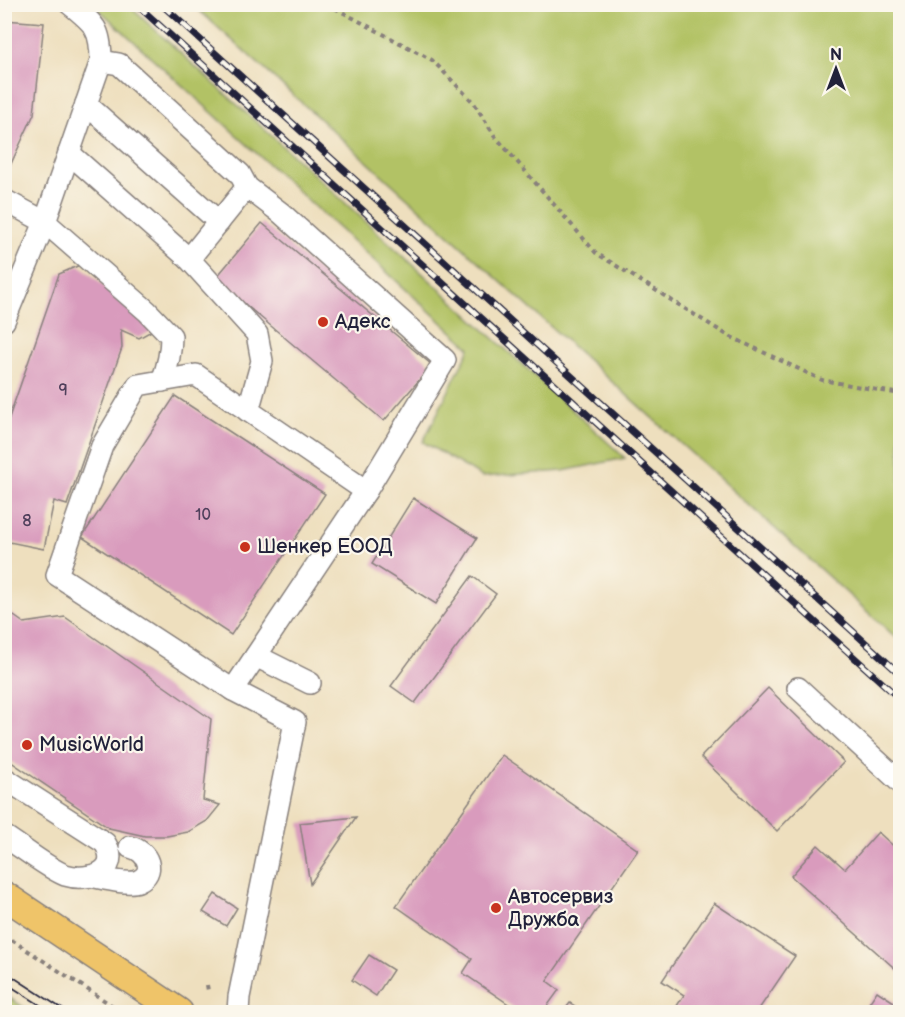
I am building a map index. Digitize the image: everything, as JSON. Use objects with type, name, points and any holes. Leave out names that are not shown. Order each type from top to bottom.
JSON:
[{"type":"main road","points":[[4,895],[179,1012]]},
{"type":"lane","points":[[5,317],[45,222],[101,61],[101,38],[87,18],[70,4]]},
{"type":"lane","points":[[101,61],[119,64],[240,174],[247,187],[281,213],[445,360],[366,491],[233,690]]},
{"type":"lane","points":[[86,104],[219,222]]},
{"type":"lane","points":[[69,153],[189,259],[257,334],[262,361],[248,411]]},
{"type":"lane","points":[[189,259],[247,187]]},
{"type":"lane","points":[[4,200],[45,222],[147,311],[171,336],[168,367],[162,381]]},
{"type":"lane","points":[[238,1012],[239,997],[295,722],[233,690],[57,575],[102,446],[138,385],[195,375],[366,491]]},
{"type":"lane","points":[[256,656],[310,683]]},
{"type":"lane","points":[[798,688],[900,782]]},
{"type":"lane","points":[[4,778],[105,843],[110,861],[103,872],[90,876]]},
{"type":"lane","points":[[4,836],[62,874],[131,882],[143,877],[148,864],[143,852],[130,847]]},
{"type":"path","points":[[327,4],[432,60],[474,103],[494,135],[596,253],[726,335],[822,380],[900,394]]},
{"type":"path","points":[[4,935],[122,1012]]},
{"type":"path","points":[[207,985],[208,991]]},
{"type":"green space","points":[[94,5],[128,5],[625,458],[563,471],[482,477],[423,442],[470,348]]},
{"type":"green space","points":[[193,5],[900,5],[900,641]]},
{"type":"green space","points":[[5,995],[31,1012],[5,1012]]},
{"type":"building","points":[[4,20],[44,23],[34,114],[9,168],[4,166]]},
{"type":"building","name":"Адекс","points":[[262,223],[432,365],[384,421],[215,279]]},
{"type":"building","points":[[80,265],[153,330],[139,338],[121,330],[122,348],[67,505],[54,501],[44,549],[4,541],[4,432],[59,274]]},
{"type":"building","points":[[175,396],[325,494],[231,635],[82,537]]},
{"type":"building","points":[[413,498],[477,538],[436,604],[372,564]]},
{"type":"building","points":[[472,576],[496,594],[415,703],[391,686]]},
{"type":"building","points":[[4,609],[24,623],[65,617],[211,719],[203,800],[220,805],[207,821],[188,832],[167,836],[145,836],[109,828],[4,757]]},
{"type":"building","points":[[768,688],[844,762],[777,831],[701,757]]},
{"type":"building","points":[[502,755],[638,850],[547,981],[559,990],[543,1012],[520,1012],[463,973],[472,959],[396,906]]},
{"type":"building","points":[[356,817],[310,884],[300,823]]},
{"type":"building","points":[[878,832],[900,852],[900,973],[791,876],[818,845],[845,869]]},
{"type":"building","points":[[215,894],[237,908],[226,926],[203,912]]},
{"type":"building","points":[[714,903],[795,956],[757,1012],[673,1012],[684,995],[662,981]]},
{"type":"building","points":[[369,955],[393,970],[376,996],[352,980]]},
{"type":"building","points":[[877,991],[900,1006],[900,1012],[863,1012]]},
{"type":"building","points":[[570,1003],[584,1012],[563,1012]]},
{"type":"tram line","points":[[4,971],[67,1012]]},
{"type":"tram line","points":[[4,982],[51,1012]]},
{"type":"railway","points":[[136,4],[900,699]]},
{"type":"railway","points":[[161,4],[900,674]]},
{"type":"place","name":"Адекс","points":[[323,322]]},
{"type":"place","name":"Шенкер ЕООД","points":[[245,547]]},
{"type":"place","name":"MusicWorld","points":[[27,745]]},
{"type":"place","name":"Автосервиз Дружба","points":[[496,908]]}]
